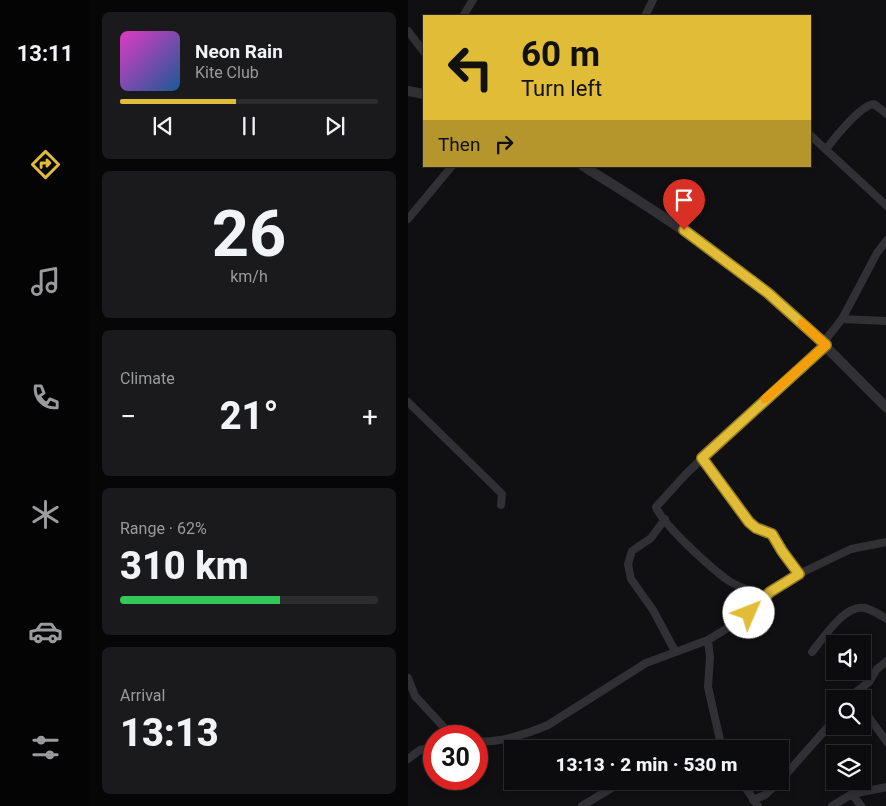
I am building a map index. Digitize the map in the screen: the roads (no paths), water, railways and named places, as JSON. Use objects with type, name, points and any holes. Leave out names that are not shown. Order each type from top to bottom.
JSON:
[{"type":"street","points":[[464,15],[473,0]]},
{"type":"street","points":[[646,15],[653,0]]},
{"type":"street","points":[[408,31],[423,51]]},
{"type":"street","points":[[408,91],[423,94]]},
{"type":"street","points":[[827,148],[850,122],[869,105],[874,104],[886,114]]},
{"type":"street","points":[[811,136],[827,148],[886,206]]},
{"type":"street","points":[[408,219],[451,167]]},
{"type":"street","points":[[584,167],[699,240],[768,293],[824,344],[886,408]]},
{"type":"street","points":[[763,598],[752,590],[727,580],[688,546],[656,510],[657,505],[702,458],[824,344],[842,319],[877,253],[886,240]]},
{"type":"street","points":[[842,319],[886,321]]},
{"type":"street","points":[[408,402],[502,494],[501,505]]},
{"type":"street","points":[[702,458],[749,522],[756,528],[772,534],[799,574]]},
{"type":"street","points":[[665,520],[651,538],[632,551],[628,564],[631,579],[653,610],[675,651]]},
{"type":"street","points":[[488,742],[532,732],[548,725],[646,662],[708,640],[739,621],[763,598],[799,574],[851,549],[886,542]]},
{"type":"street","points":[[812,652],[839,621],[852,610],[866,608],[886,619]]},
{"type":"street","points":[[708,640],[710,656],[708,687],[720,740]]},
{"type":"street","points":[[859,690],[869,682],[877,669],[886,661]]},
{"type":"street","points":[[408,678],[415,696],[442,725]]},
{"type":"street","points":[[871,721],[886,742]]},
{"type":"street","points":[[789,771],[826,729]]},
{"type":"street","points":[[408,758],[423,749]]},
{"type":"street","points":[[832,806],[852,794],[886,787]]},
{"type":"street","points":[[582,806],[609,790]]},
{"type":"street","points":[[747,790],[755,803],[770,790]]},
{"type":"street","points":[[852,794],[861,806]]}]
